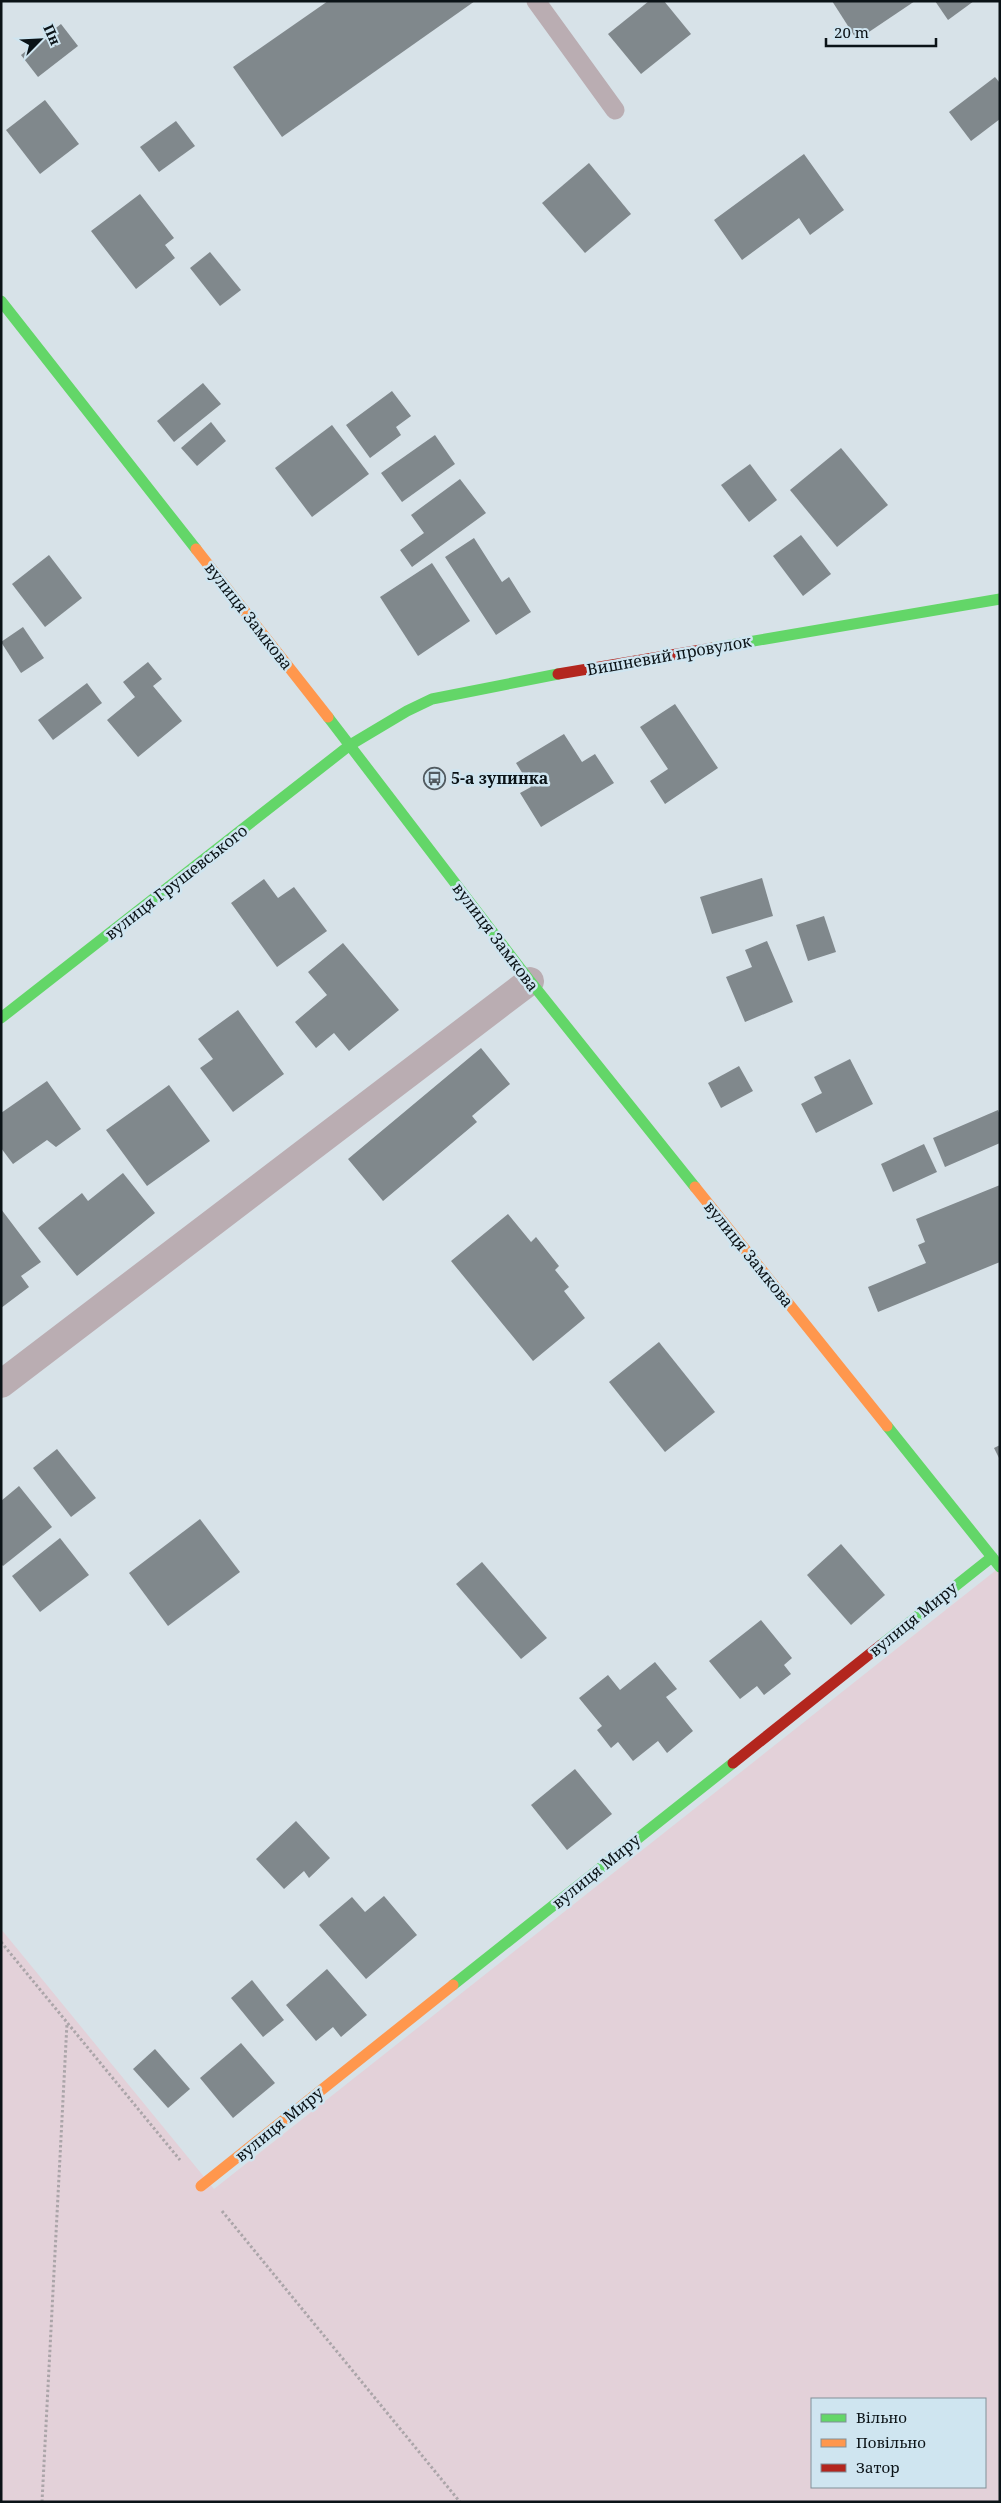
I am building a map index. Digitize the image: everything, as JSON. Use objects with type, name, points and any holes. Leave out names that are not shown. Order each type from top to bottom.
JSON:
[{"type":"street","name":"вулиця Замкова","points":[[1,301],[350,745],[530,981],[1000,1567]]},
{"type":"street","name":"Вишневий провулок","points":[[350,745],[407,711],[432,700],[459,692],[1000,599]]},
{"type":"street","name":"вулиця Грушевського","points":[[1,1018],[350,745]]},
{"type":"street","points":[[1,1384],[530,981]]},
{"type":"street","name":"вулиця Миру","points":[[201,2186],[992,1557]]},
{"type":"lane","points":[[536,1],[615,110]]},
{"type":"path","points":[[1,1942],[460,2502]]},
{"type":"path","points":[[42,2502],[67,2022]]},
{"type":"shaded area","points":[[1000,1567],[1000,2502],[1,2502],[1,1929],[214,2189]]},
{"type":"building","points":[[328,1],[475,1],[282,137],[233,67]]},
{"type":"building","points":[[649,1],[664,1],[691,34],[641,74],[608,34]]},
{"type":"building","points":[[832,1],[915,1],[857,40]]},
{"type":"building","points":[[935,1],[974,1],[948,20]]},
{"type":"building","points":[[61,24],[78,46],[38,77],[21,55]]},
{"type":"building","points":[[995,77],[1000,83],[1000,119],[971,141],[949,112]]},
{"type":"building","points":[[45,100],[79,144],[40,174],[6,130]]},
{"type":"building","points":[[176,121],[195,146],[159,172],[140,147]]},
{"type":"building","points":[[804,154],[844,210],[810,235],[799,218],[742,260],[714,220]]},
{"type":"building","points":[[589,163],[631,214],[585,253],[542,203]]},
{"type":"building","points":[[140,194],[174,238],[165,245],[175,258],[136,289],[91,231]]},
{"type":"building","points":[[210,252],[241,290],[220,306],[190,268]]},
{"type":"building","points":[[203,383],[221,404],[174,442],[157,421]]},
{"type":"building","points":[[392,391],[411,416],[396,427],[401,435],[370,458],[346,425]]},
{"type":"building","points":[[211,422],[226,441],[197,466],[181,448]]},
{"type":"building","points":[[332,425],[369,474],[312,517],[275,468]]},
{"type":"building","points":[[435,435],[455,464],[402,502],[381,473]]},
{"type":"building","points":[[841,448],[888,505],[837,547],[790,490]]},
{"type":"building","points":[[750,464],[777,500],[749,522],[721,485]]},
{"type":"building","points":[[460,479],[486,513],[412,567],[400,550],[424,533],[411,515]]},
{"type":"building","points":[[801,535],[831,574],[803,596],[773,556]]},
{"type":"building","points":[[474,538],[502,582],[509,577],[531,612],[496,635],[445,557]]},
{"type":"building","points":[[49,555],[82,598],[45,627],[12,584]]},
{"type":"building","points":[[432,563],[470,621],[418,656],[380,597]]},
{"type":"building","points":[[23,627],[44,658],[21,673],[1,642]]},
{"type":"building","points":[[148,662],[162,679],[153,686],[182,721],[138,757],[107,720],[135,697],[123,682]]},
{"type":"building","points":[[87,683],[102,703],[53,740],[38,720]]},
{"type":"building","points":[[675,704],[718,768],[665,804],[650,781],[668,769],[640,727]]},
{"type":"building","points":[[564,734],[582,762],[595,754],[614,783],[541,827],[520,793],[531,787],[516,763]]},
{"type":"building","points":[[762,878],[773,916],[712,934],[700,897]]},
{"type":"building","points":[[264,879],[278,898],[294,887],[327,931],[277,967],[231,903]]},
{"type":"building","points":[[824,916],[836,952],[808,961],[796,925]]},
{"type":"building","points":[[767,941],[793,1002],[745,1022],[726,977],[752,967],[745,950]]},
{"type":"building","points":[[343,943],[399,1010],[349,1051],[334,1033],[316,1048],[295,1022],[327,995],[308,972]]},
{"type":"building","points":[[238,1010],[284,1074],[233,1112],[200,1068],[213,1059],[198,1039]]},
{"type":"building","points":[[481,1048],[510,1084],[472,1116],[477,1122],[383,1201],[348,1159]]},
{"type":"building","points":[[850,1059],[873,1104],[816,1133],[801,1104],[822,1093],[814,1077]]},
{"type":"building","points":[[739,1066],[753,1091],[721,1108],[708,1083]]},
{"type":"building","points":[[47,1081],[81,1129],[56,1147],[47,1140],[13,1164],[1,1148],[1,1113]]},
{"type":"building","points":[[169,1085],[210,1141],[147,1186],[106,1130]]},
{"type":"building","points":[[998,1110],[1000,1115],[1000,1143],[945,1167],[933,1138]]},
{"type":"building","points":[[924,1144],[937,1172],[893,1192],[881,1164]]},
{"type":"building","points":[[123,1173],[155,1213],[77,1276],[38,1228],[82,1193],[88,1201]]},
{"type":"building","points":[[1000,1185],[1000,1262],[878,1312],[868,1287],[926,1263],[918,1245],[925,1242],[916,1219]]},
{"type":"building","points":[[1,1209],[41,1262],[21,1276],[29,1287],[1,1308]]},
{"type":"building","points":[[508,1214],[531,1242],[536,1237],[559,1266],[555,1270],[569,1287],[564,1291],[585,1318],[533,1361],[451,1261]]},
{"type":"building","points":[[659,1342],[715,1412],[665,1452],[609,1382]]},
{"type":"building","points":[[1000,1445],[1000,1460],[994,1448]]},
{"type":"building","points":[[57,1449],[96,1498],[71,1517],[33,1468]]},
{"type":"building","points":[[19,1486],[52,1527],[3,1566],[1,1564],[1,1501]]},
{"type":"building","points":[[200,1519],[240,1572],[168,1626],[129,1573]]},
{"type":"building","points":[[60,1538],[89,1575],[40,1612],[12,1576]]},
{"type":"building","points":[[841,1544],[885,1595],[851,1625],[807,1575]]},
{"type":"building","points":[[482,1562],[547,1638],[521,1659],[456,1584]]},
{"type":"building","points":[[761,1620],[792,1658],[784,1665],[791,1674],[764,1695],[757,1686],[740,1699],[709,1661]]},
{"type":"building","points":[[655,1662],[677,1689],[666,1697],[693,1731],[667,1753],[658,1741],[633,1761],[618,1742],[611,1748],[597,1730],[602,1726],[579,1698],[608,1675],[620,1690]]},
{"type":"building","points":[[575,1769],[612,1814],[567,1850],[531,1805]]},
{"type":"building","points":[[296,1821],[330,1858],[309,1878],[304,1871],[284,1889],[256,1859]]},
{"type":"building","points":[[384,1896],[417,1935],[366,1979],[319,1925],[352,1897],[365,1912]]},
{"type":"building","points":[[327,1969],[367,2015],[341,2037],[333,2027],[316,2041],[286,2005]]},
{"type":"building","points":[[252,1980],[284,2020],[263,2037],[231,1998]]},
{"type":"building","points":[[241,2043],[275,2083],[233,2118],[200,2078]]},
{"type":"building","points":[[155,2049],[190,2089],[168,2108],[133,2069]]},
{"type":"traffic: fast","points":[[1,301],[196,549]]},
{"type":"traffic: fast","points":[[713,648],[1000,599]]},
{"type":"traffic: fast","points":[[1,1018],[350,745],[407,711],[432,699],[558,674]]},
{"type":"traffic: fast","points":[[328,717],[530,981],[695,1187]]},
{"type":"traffic: fast","points":[[887,1426],[1000,1567]]},
{"type":"traffic: fast","points":[[881,1645],[992,1557]]},
{"type":"traffic: fast","points":[[453,1985],[733,1763]]},
{"type":"traffic: slow","points":[[196,549],[328,717]]},
{"type":"traffic: slow","points":[[695,1187],[887,1426]]},
{"type":"traffic: slow","points":[[201,2186],[453,1985]]},
{"type":"traffic: jam","points":[[558,674],[713,648]]},
{"type":"traffic: jam","points":[[733,1763],[881,1645]]},
{"type":"place","name":"5-а зупинка","points":[[435,778]]}]
